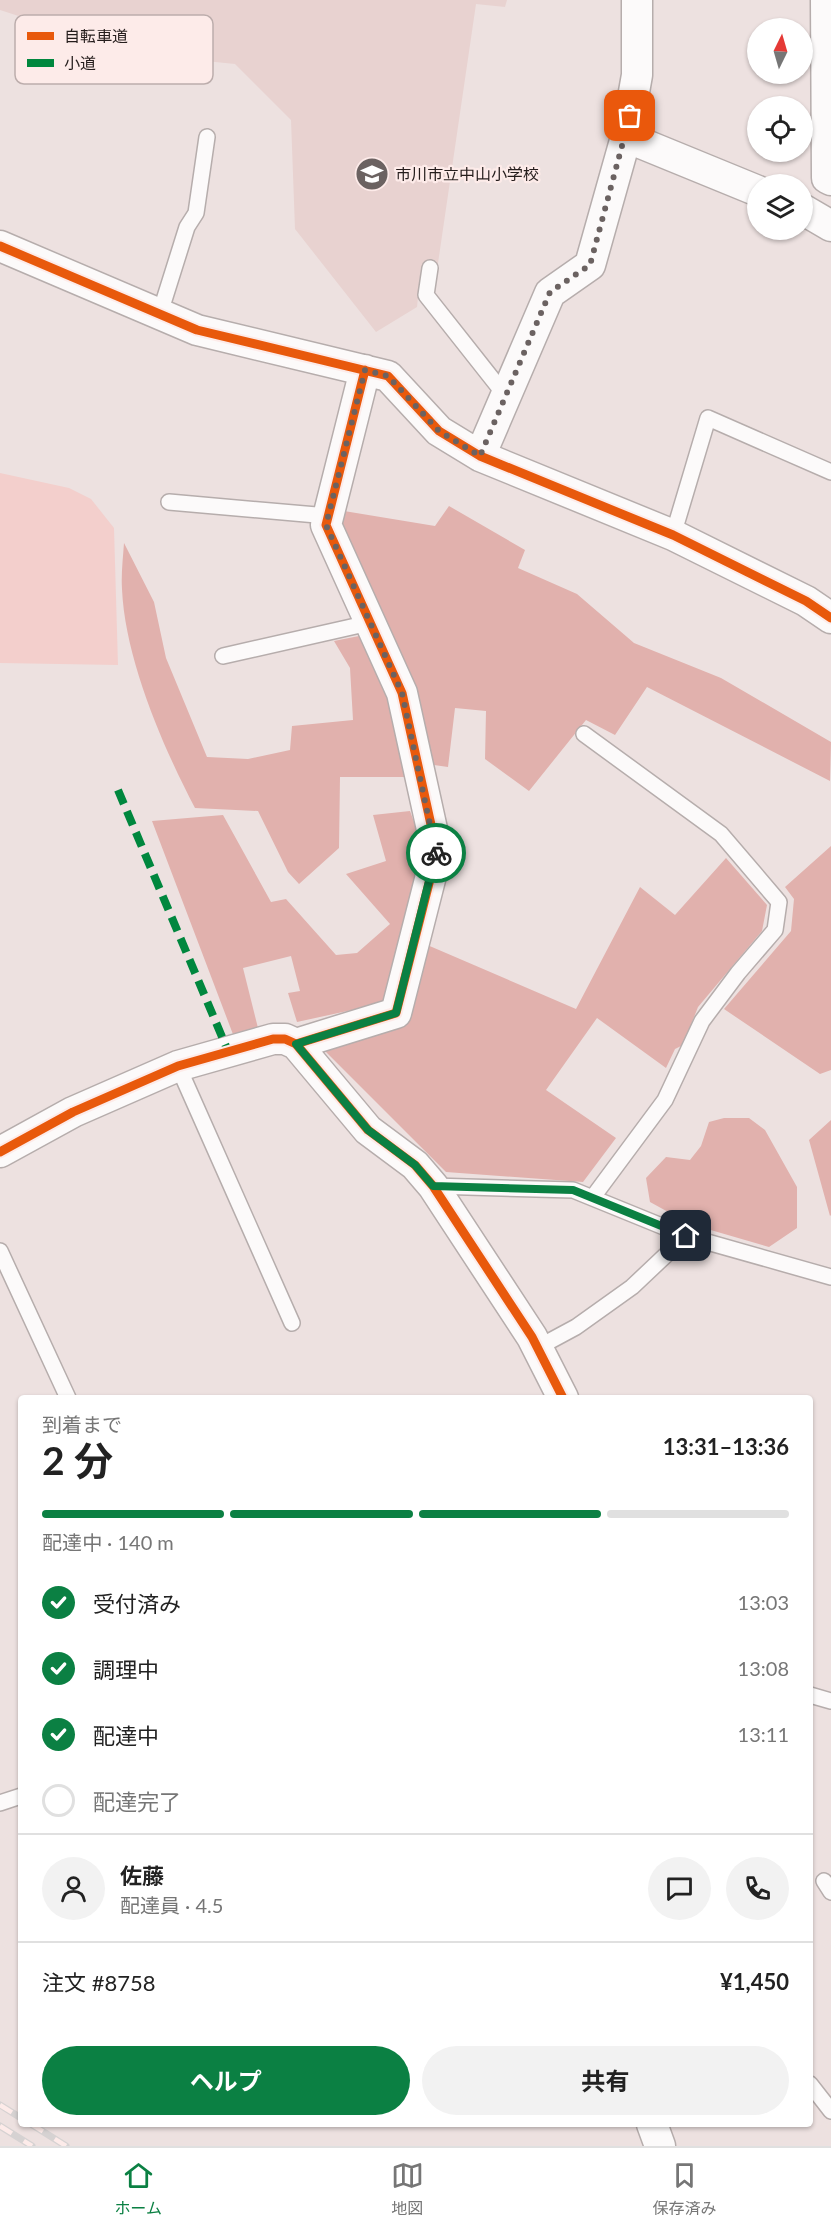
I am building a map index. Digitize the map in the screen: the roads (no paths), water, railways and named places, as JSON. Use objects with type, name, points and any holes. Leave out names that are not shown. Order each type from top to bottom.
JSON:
[{"type":"street","points":[[480,456],[550,292],[590,265],[626,137],[637,75],[637,0]]},
{"type":"street","points":[[825,0],[827,178],[831,180]]},
{"type":"street","points":[[626,137],[747,186]]},
{"type":"street","points":[[813,216],[831,226]]},
{"type":"street","points":[[0,246],[197,330],[388,376],[439,431],[480,456],[673,535],[806,601],[831,618]]},
{"type":"street","points":[[296,1044],[396,1013],[437,852],[402,693],[326,525],[365,370]]},
{"type":"street","points":[[0,1152],[73,1112],[178,1066],[273,1039],[285,1039],[296,1044],[368,1130],[415,1165],[433,1186],[537,1348],[561,1395]]},
{"type":"lane","points":[[159,313],[187,227],[196,213],[207,137]]},
{"type":"lane","points":[[430,268],[426,295],[505,394]]},
{"type":"lane","points":[[673,535],[708,418],[831,472]]},
{"type":"lane","points":[[169,502],[328,516]]},
{"type":"lane","points":[[223,656],[369,623]]},
{"type":"lane","points":[[584,734],[721,834],[779,902],[775,930],[738,973],[702,1021],[665,1100],[593,1197]]},
{"type":"lane","points":[[178,1066],[292,1323]]},
{"type":"lane","points":[[433,1186],[573,1190],[686,1236],[831,1277]]},
{"type":"lane","points":[[537,1348],[576,1327],[632,1287],[686,1236]]},
{"type":"lane","points":[[0,1251],[67,1395]]},
{"type":"lane","points":[[813,1696],[831,1701]]},
{"type":"lane","points":[[0,1803],[18,1797]]},
{"type":"lane","points":[[813,2088],[831,2111]]},
{"type":"railway","points":[[0,2105],[18,2116]]},
{"type":"railway","points":[[0,2126],[32,2146]]},
{"type":"railway","points":[[36,2127],[66,2146]]},
{"type":"place","name":"市川市立中山小学校","points":[[372,174]]}]
